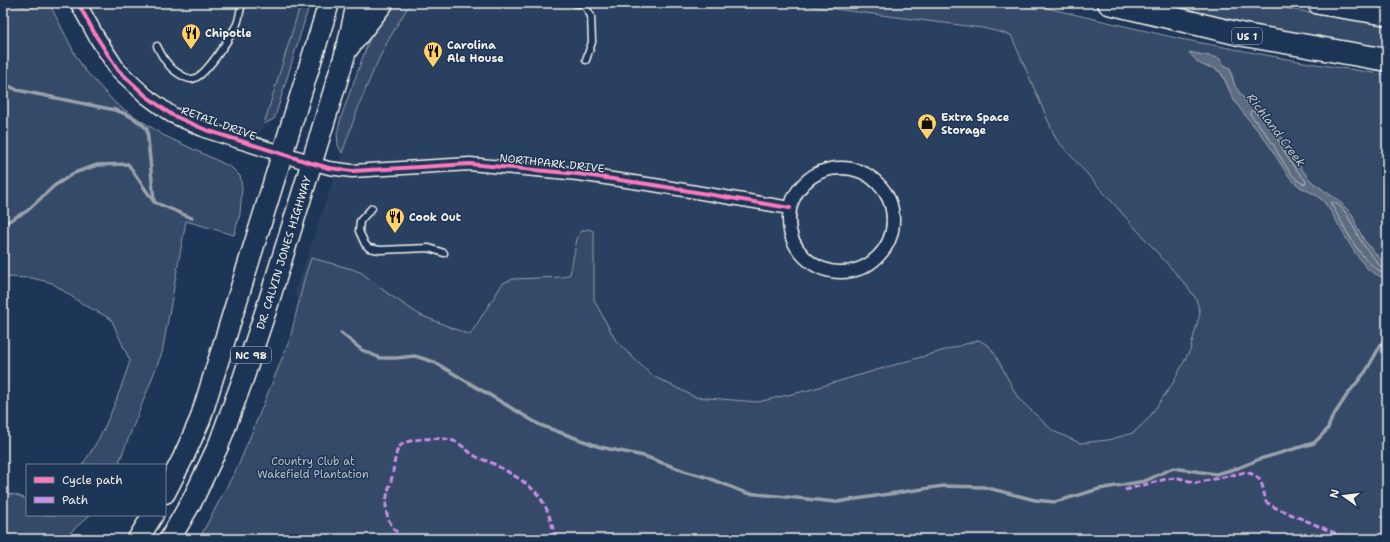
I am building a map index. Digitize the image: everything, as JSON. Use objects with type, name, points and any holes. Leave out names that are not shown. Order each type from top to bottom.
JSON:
[{"type":"highway","name":"NC 98","points":[[166,491],[200,420],[270,195],[281,154],[329,3]]},
{"type":"highway","name":"DR. CALVIN JONES HIGHWAY","points":[[170,539],[193,499],[219,444],[267,307],[346,48],[357,3]]},
{"type":"highway","points":[[346,48],[382,3]]},
{"type":"highway","name":"US 1","points":[[1109,3],[1244,35],[1387,60]]},
{"type":"highway","points":[[1319,3],[1387,14]]},
{"type":"highway","points":[[138,539],[152,516]]},
{"type":"street","name":"RETAIL DRIVE","points":[[78,3],[96,36],[118,70],[146,96],[172,115],[206,130],[311,163]]},
{"type":"street","name":"NORTHPARK DRIVE","points":[[311,163],[330,168],[352,171],[470,164],[547,171],[654,184],[790,208]]},
{"type":"street","points":[[849,168],[871,177],[883,190],[890,205],[892,228],[883,250],[870,262],[855,270],[843,272],[832,271],[821,268],[811,262],[795,245],[789,222],[790,208],[799,190],[806,181],[816,174],[826,170],[849,168]]},
{"type":"lane","points":[[157,46],[168,64],[180,74],[190,79],[197,78],[211,64],[237,25],[240,9],[243,3]]},
{"type":"lane","points":[[574,3],[584,4],[591,16],[592,42],[586,60]]},
{"type":"lane","points":[[372,208],[360,221],[359,230],[365,244],[369,248],[380,250],[429,248],[444,253]]},
{"type":"shaded area","points":[[87,3],[301,3],[261,133],[177,108],[128,65],[105,36]]},
{"type":"shaded area","points":[[411,3],[787,3],[983,28],[1060,49],[1305,186],[1387,269],[1387,332],[1145,481],[341,333],[294,295],[362,95],[398,22]]},
{"type":"green space","points":[[3,3],[31,8],[49,3],[84,69],[116,104],[163,135],[231,167],[240,176],[242,188],[240,214],[234,235],[186,221],[162,353],[118,464],[83,464],[98,441],[116,402],[130,361],[111,319],[81,303],[52,283],[32,278],[3,277]]},
{"type":"green space","points":[[301,3],[310,3],[276,114],[274,119],[264,124]]},
{"type":"green space","points":[[392,3],[411,3],[389,39],[371,76],[342,153],[338,145],[337,133],[342,114],[372,32]]},
{"type":"green space","name":"Country Club at Wakefield Plantation","points":[[787,3],[1025,3],[1181,39],[1303,62],[1387,75],[1387,267],[1364,240],[1351,214],[1339,201],[1312,182],[1295,161],[1274,125],[1265,115],[1245,100],[1235,86],[1230,68],[1224,65],[1219,58],[1190,53],[1206,67],[1212,67],[1221,73],[1234,100],[1300,187],[1316,195],[1324,202],[1379,276],[1387,279],[1387,539],[199,539],[239,464],[290,339],[305,276],[311,258],[362,273],[387,293],[420,315],[470,335],[503,283],[513,279],[563,277],[570,274],[577,239],[581,231],[589,229],[593,231],[594,236],[594,300],[616,341],[651,375],[695,397],[758,402],[809,390],[979,340],[989,346],[996,356],[1018,398],[1053,431],[1080,443],[1108,440],[1133,433],[1148,419],[1173,383],[1190,350],[1200,313],[1196,299],[1187,286],[1056,139],[1011,35],[983,28]]},
{"type":"green space","points":[[1152,3],[1252,3],[1387,25],[1387,48],[1269,28]]},
{"type":"green space","points":[[3,493],[26,499],[26,516],[89,516],[63,539],[3,539]]},
{"type":"water","name":"Richland Creek","points":[[1189,52],[1219,58],[1224,65],[1230,68],[1235,86],[1245,100],[1265,115],[1274,125],[1295,161],[1312,182],[1339,201],[1352,214],[1364,240],[1387,267],[1387,279],[1370,271],[1360,260],[1322,199],[1299,186],[1291,179],[1266,141],[1245,116],[1232,97],[1221,73],[1214,68],[1200,64]]},
{"type":"waterway","points":[[3,83],[17,90],[115,110],[140,122],[147,129],[154,201]]},
{"type":"waterway","points":[[3,224],[27,211],[54,186],[74,173],[97,165],[128,164],[154,202],[192,218]]},
{"type":"waterway","points":[[341,333],[362,350],[380,358],[415,356],[434,362],[540,425],[600,447],[644,456],[687,472],[706,477],[746,493],[836,502],[943,486],[984,487],[1035,500],[1055,502],[1099,489],[1145,481],[1173,468],[1216,474],[1314,443],[1327,430],[1332,418],[1347,395],[1366,371],[1387,332]]},
{"type":"marked path","points":[[403,539],[396,532],[388,519],[386,512],[388,490],[396,453],[400,446],[404,443],[432,438],[454,441],[475,456],[503,469],[531,488],[537,493],[546,508],[556,539]]},
{"type":"marked path","points":[[1125,490],[1166,479],[1179,478],[1196,483],[1246,472],[1259,479],[1263,487],[1266,502],[1274,507],[1349,539]]},
{"type":"cycle path","points":[[78,3],[96,36],[118,70],[146,96],[172,115],[206,130],[311,163],[329,168],[352,171],[470,164],[578,174],[790,208]]},
{"type":"place","name":"Chipotle","points":[[191,50]]},
{"type":"place","name":"Carolina Ale House","points":[[433,68]]},
{"type":"place","name":"Extra Space Storage","points":[[927,140]]},
{"type":"place","name":"Cook Out","points":[[395,234]]}]
